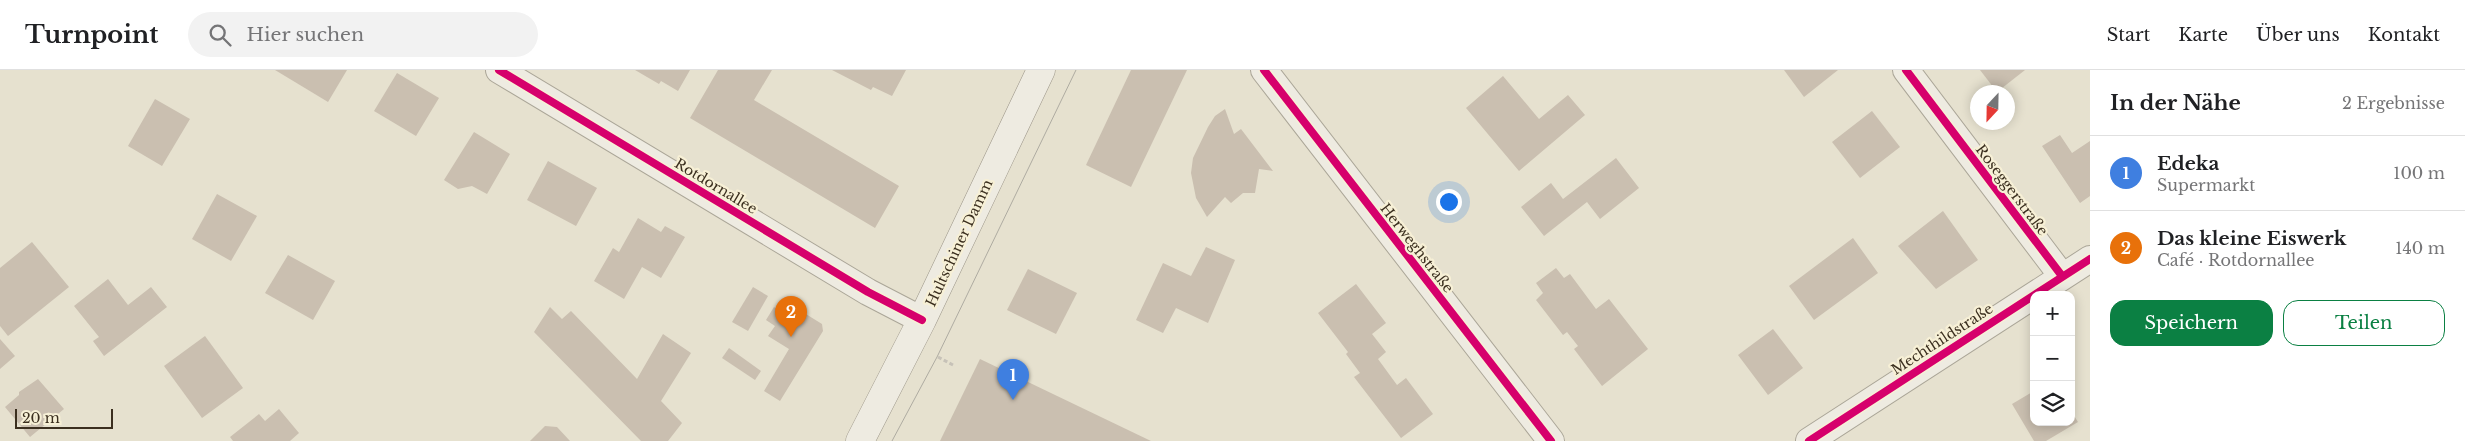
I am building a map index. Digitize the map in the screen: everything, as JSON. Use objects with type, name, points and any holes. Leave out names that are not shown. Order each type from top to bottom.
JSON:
[{"type":"main road","name":"Hultschiner Damm","points":[[860,441],[922,320],[1041,70]]},
{"type":"street","name":"Rotdornallee","points":[[499,70],[890,304],[922,320]]},
{"type":"street","name":"Herweghstraße","points":[[1264,70],[1551,441]]},
{"type":"street","name":"Roseggerstraße","points":[[1906,70],[2062,276]]},
{"type":"street","name":"Mechthildstraße","points":[[1809,441],[2090,259]]},
{"type":"building","points":[[275,70],[347,70],[328,102]]},
{"type":"building","points":[[635,70],[690,70],[678,91],[661,81],[659,84]]},
{"type":"building","points":[[718,70],[772,70],[754,100],[899,186],[875,228],[690,118]]},
{"type":"building","points":[[832,70],[906,70],[892,96],[873,87],[871,90]]},
{"type":"building","points":[[1131,70],[1187,70],[1131,187],[1086,165]]},
{"type":"building","points":[[1784,70],[1838,70],[1804,97]]},
{"type":"building","points":[[1980,70],[2025,70],[2006,85],[1992,85]]},
{"type":"building","points":[[397,73],[439,98],[416,136],[374,111]]},
{"type":"building","points":[[1503,76],[1539,119],[1568,95],[1585,115],[1519,171],[1466,108]]},
{"type":"building","points":[[155,99],[190,119],[162,166],[128,146]]},
{"type":"building","points":[[1225,109],[1234,134],[1241,129],[1273,171],[1259,169],[1255,193],[1243,193],[1231,203],[1225,197],[1207,217],[1196,198],[1191,173],[1193,158],[1215,116]]},
{"type":"building","points":[[1872,111],[1900,147],[1860,178],[1832,142]]},
{"type":"building","points":[[474,132],[510,154],[487,194],[472,186],[458,189],[444,180]]},
{"type":"building","points":[[2060,135],[2072,153],[2090,141],[2090,196],[2080,203],[2042,146]]},
{"type":"building","points":[[1616,158],[1639,188],[1600,219],[1587,202],[1544,236],[1521,207],[1551,183],[1563,199]]},
{"type":"building","points":[[548,161],[597,188],[576,226],[527,200]]},
{"type":"building","points":[[217,194],[257,216],[231,261],[192,239]]},
{"type":"building","points":[[1943,211],[1978,260],[1936,289],[1898,246]]},
{"type":"building","points":[[638,218],[661,232],[665,226],[685,237],[661,278],[642,267],[624,299],[594,281],[613,248],[619,252]]},
{"type":"building","points":[[1853,238],[1878,273],[1814,320],[1789,286]]},
{"type":"building","points":[[32,242],[69,287],[8,336],[0,326],[0,268]]},
{"type":"building","points":[[1206,247],[1235,260],[1208,323],[1176,308],[1163,333],[1136,320],[1163,263],[1191,276]]},
{"type":"building","points":[[288,255],[335,281],[313,320],[265,293]]},
{"type":"building","points":[[1556,268],[1564,278],[1570,274],[1596,309],[1609,299],[1648,349],[1602,386],[1574,349],[1578,346],[1567,332],[1563,335],[1536,300],[1543,293],[1536,283]]},
{"type":"building","points":[[1028,269],[1077,293],[1056,334],[1007,310]]},
{"type":"building","points":[[108,279],[128,305],[151,287],[167,307],[104,356],[93,341],[99,337],[74,306]]},
{"type":"building","points":[[1356,284],[1386,323],[1372,334],[1386,352],[1378,359],[1397,385],[1406,378],[1433,414],[1401,438],[1354,377],[1360,373],[1346,354],[1348,352],[1318,313]]},
{"type":"building","points":[[753,287],[768,296],[748,331],[732,322]]},
{"type":"building","points":[[788,303],[822,324],[823,331],[780,401],[764,391],[789,349],[768,336],[775,326],[766,320],[774,307],[782,313]]},
{"type":"building","points":[[550,307],[562,319],[571,311],[637,379],[663,334],[691,353],[661,401],[682,423],[668,441],[641,441],[534,332]]},
{"type":"building","points":[[1773,329],[1803,368],[1768,395],[1738,355]]},
{"type":"building","points":[[205,336],[243,388],[202,418],[164,366]]},
{"type":"building","points":[[0,339],[15,356],[0,369]]},
{"type":"building","points":[[729,348],[761,371],[755,380],[722,358]]},
{"type":"building","points":[[980,359],[1151,441],[940,441]]},
{"type":"building","points":[[38,379],[64,409],[30,437],[5,407],[19,395],[19,392]]},
{"type":"building","points":[[2030,393],[2030,426],[2071,426],[2046,441],[2034,441],[2012,404]]},
{"type":"building","points":[[279,409],[299,433],[290,441],[233,441],[230,437],[259,414],[265,421]]},
{"type":"building","points":[[545,426],[557,427],[570,441],[530,441]]},
{"type":"tram line","points":[[892,441],[937,357],[1076,70]]},
{"type":"cycle path","points":[[499,70],[868,292],[922,320]]},
{"type":"cycle path","points":[[1264,70],[1551,441]]},
{"type":"cycle path","points":[[1906,70],[2062,276]]},
{"type":"cycle path","points":[[1809,441],[2090,259]]},
{"type":"place","name":"Das kleine Eiswerk","points":[[791,337]]},
{"type":"place","name":"Edeka","points":[[1013,400]]}]
